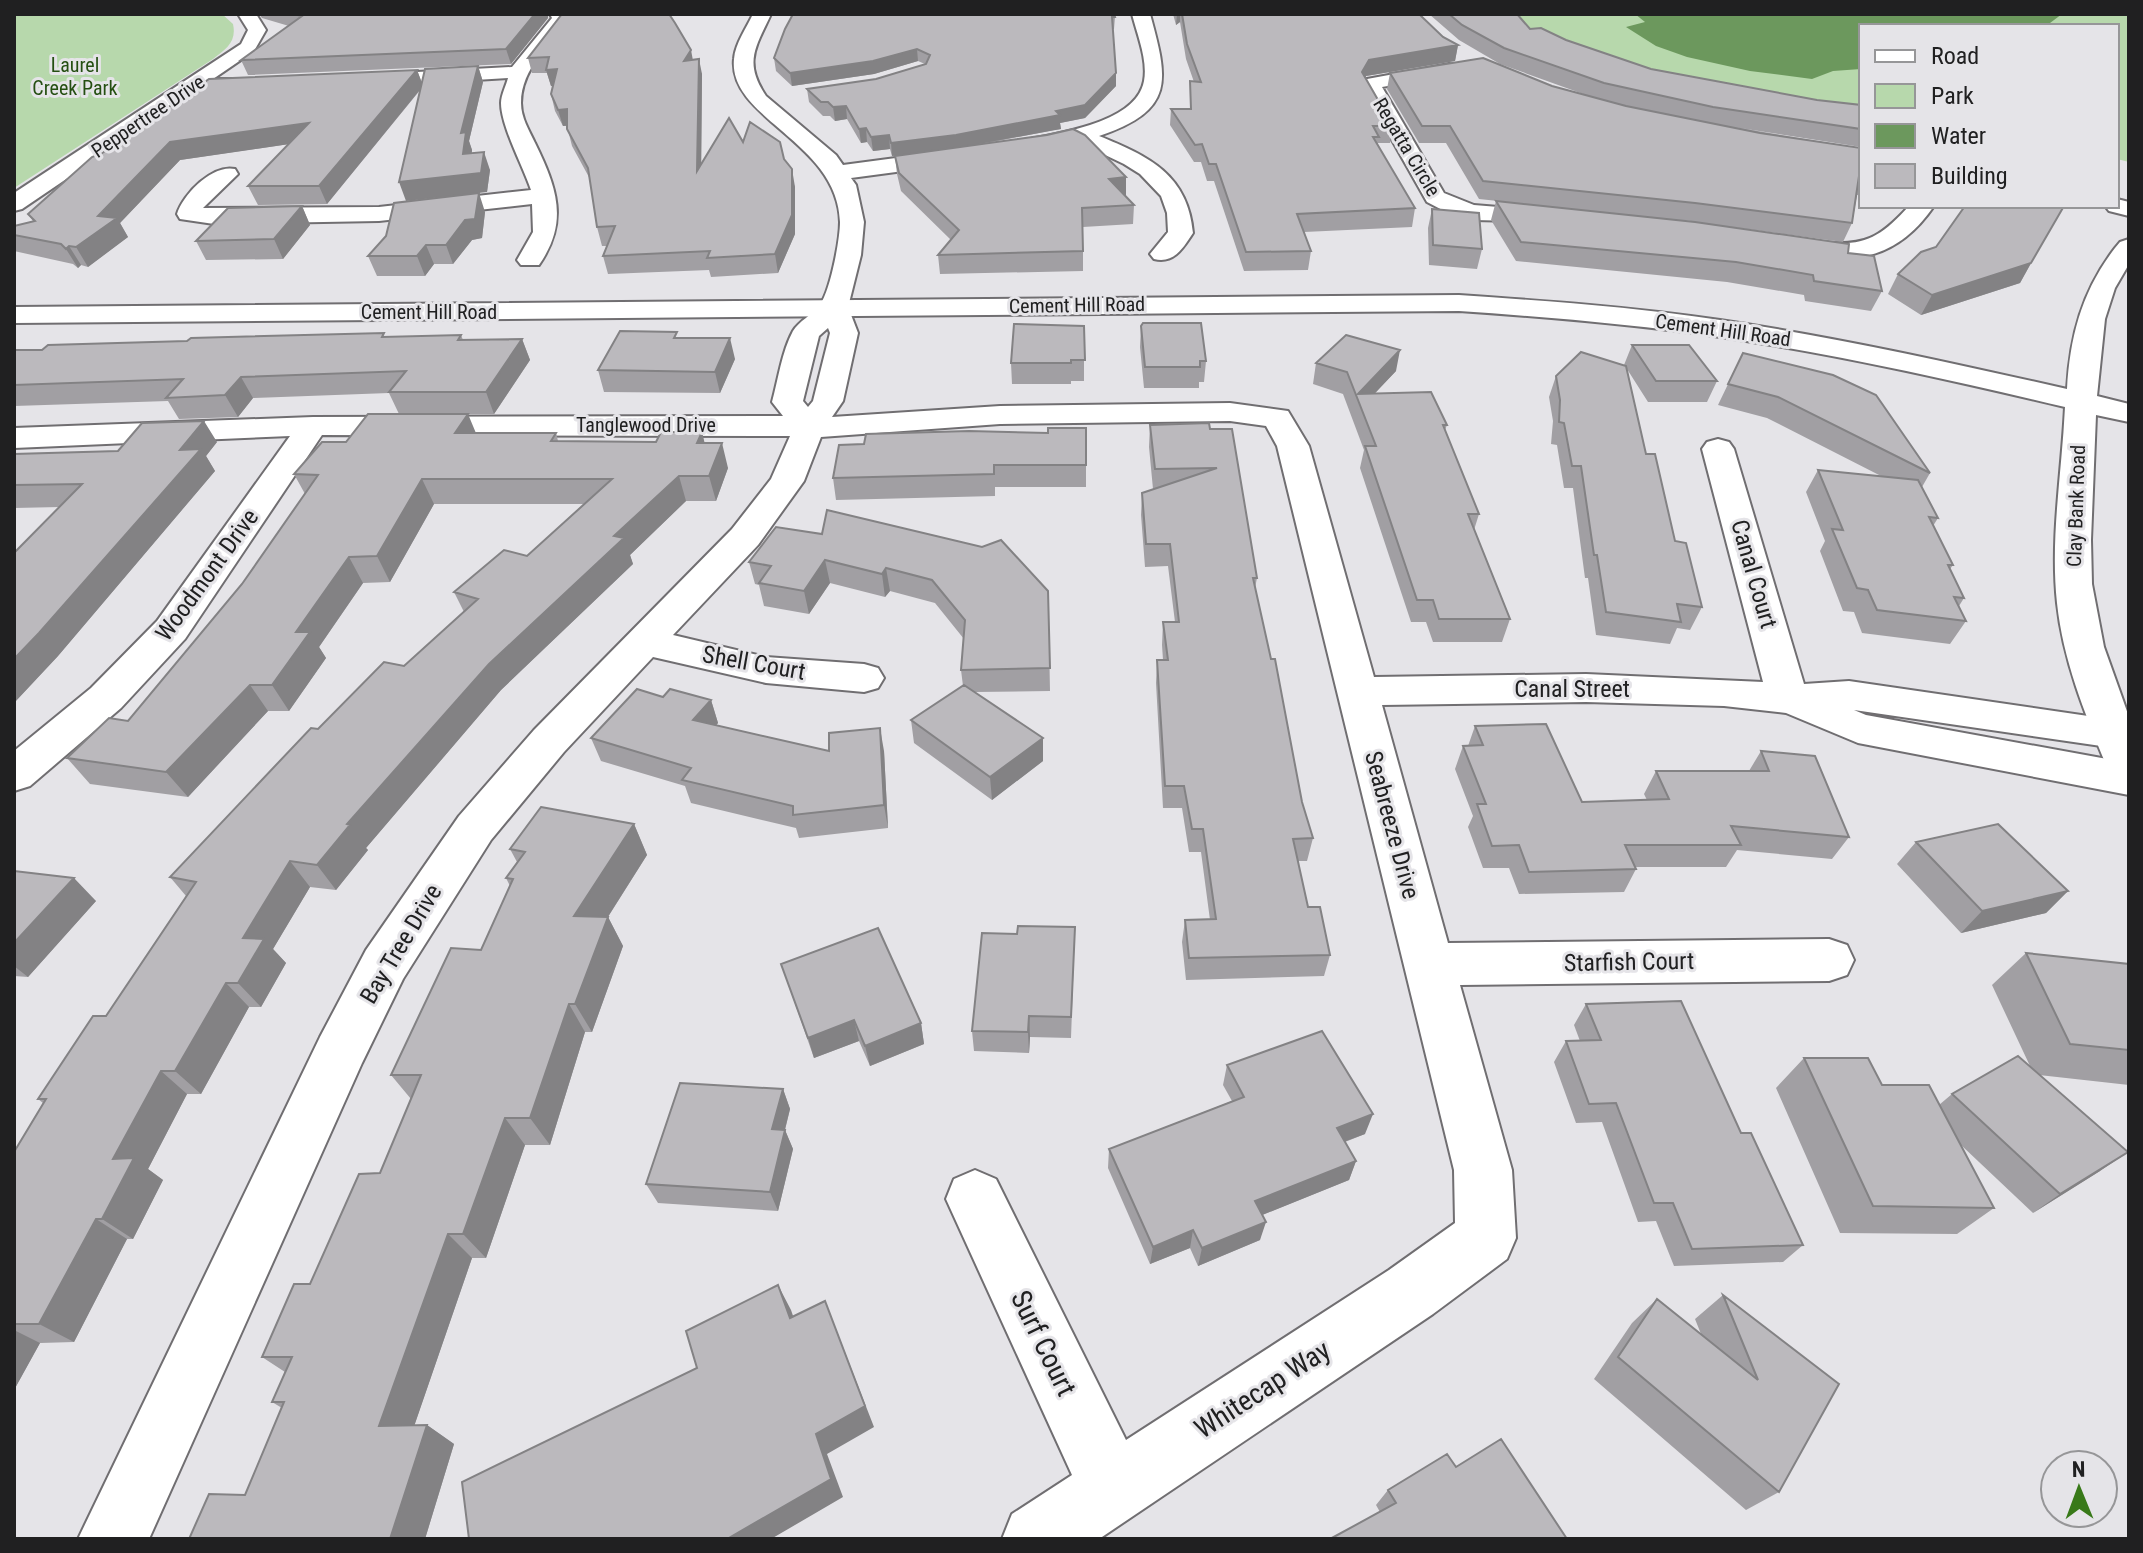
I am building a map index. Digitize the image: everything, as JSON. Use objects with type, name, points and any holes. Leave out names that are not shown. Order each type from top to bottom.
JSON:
[{"type":"street","name":"Peppertree Drive","points":[[14,204],[248,47],[257,30],[247,14]]},
{"type":"street","points":[[530,260],[545,232],[544,196],[533,161],[514,121],[511,101],[518,72],[531,50],[561,18],[559,14]]},
{"type":"street","name":"Bay Tree Drive","points":[[113,1539],[339,1054],[384,965],[475,828],[549,741],[768,509],[787,481],[809,428],[828,401],[843,336],[834,307],[852,235],[849,203],[837,173],[812,143],[759,100],[743,69],[743,55],[762,14]]},
{"type":"street","points":[[837,173],[990,152],[1079,135],[1127,115],[1146,100],[1154,85],[1141,14]]},
{"type":"street","name":"Regatta Circle","points":[[1463,57],[1374,83],[1372,87],[1435,197],[1451,207],[1467,211],[1581,220]]},
{"type":"street","points":[[335,83],[518,72]]},
{"type":"street","points":[[194,85],[284,84]]},
{"type":"street","points":[[759,100],[785,96]]},
{"type":"street","points":[[1079,135],[1131,158],[1170,187],[1180,211],[1181,233],[1163,254]]},
{"type":"street","points":[[227,174],[192,203],[189,214],[251,217],[379,214],[544,196]]},
{"type":"street","points":[[1764,241],[1828,251],[1862,252],[1881,245],[1920,208]]},
{"type":"street","name":"Clay Bank Road","points":[[2122,750],[2087,656],[2076,608],[2072,535],[2080,401],[2095,304],[2112,268],[2129,247]]},
{"type":"street","name":"Cement Hill Road","points":[[14,315],[1368,302],[1525,307],[1661,320],[1782,338],[1933,367],[2129,413]]},
{"type":"street","name":"Tanglewood Drive","points":[[14,438],[313,426],[761,424],[809,428],[1015,415],[1230,412],[1277,418]]},
{"type":"street","name":"Seabreeze Drive","points":[[1277,418],[1293,446],[1483,1170],[1486,1238]]},
{"type":"street","name":"Woodmont Drive","points":[[14,775],[106,698],[171,630],[313,426]]},
{"type":"street","name":"Canal Court","points":[[1718,449],[1788,699]]},
{"type":"street","name":"Shell Court","points":[[645,642],[766,670],[864,678]]},
{"type":"street","name":"Canal Street","points":[[1357,691],[1586,688],[1724,692],[1788,699],[1849,695],[2122,750]]},
{"type":"street","name":"Canal Street","points":[[1788,699],[1858,728],[2129,779]]},
{"type":"street","name":"Starfish Court","points":[[1428,964],[1829,960]]},
{"type":"street","name":"Surf Court","points":[[975,1199],[1113,1487]]},
{"type":"street","name":"Whitecap Way","points":[[1037,1539],[1411,1292],[1486,1238]]},
{"type":"green space","name":"Laurel Creek Park","points":[[14,14],[222,14],[233,24],[234,30],[232,40],[213,59],[14,188]]},
{"type":"green space","points":[[1517,14],[2129,14],[2129,162],[2119,160],[2119,24],[1859,24],[1859,115],[1752,100],[1547,41],[1527,28]]},
{"type":"water","points":[[1635,14],[2062,14],[2049,24],[1859,24],[1859,69],[1833,71],[1812,79],[1750,71],[1687,57],[1656,46],[1626,27],[1645,22]]},
{"type":"building","points":[[293,14],[535,14],[506,49],[241,60],[302,16]]},
{"type":"building","points":[[562,14],[669,14],[691,50],[684,61],[699,59],[697,171],[729,118],[743,142],[750,122],[780,142],[784,159],[792,169],[792,215],[775,254],[707,258],[710,251],[603,256],[615,226],[597,227],[588,168],[567,129],[567,109],[558,110],[551,94],[557,69],[546,70],[549,57],[528,58]]},
{"type":"building","points":[[793,14],[1114,14],[1116,73],[1085,105],[1056,111],[1060,115],[956,135],[891,143],[889,135],[871,137],[866,128],[859,129],[846,106],[833,107],[828,102],[821,102],[807,89],[876,79],[926,64],[930,55],[917,49],[873,61],[790,73],[774,58]]},
{"type":"building","points":[[1182,14],[1419,14],[1443,37],[1458,45],[1369,60],[1362,72],[1393,126],[1373,126],[1379,137],[1373,137],[1415,208],[1297,214],[1311,251],[1246,252],[1216,164],[1209,164],[1202,144],[1195,145],[1171,109],[1191,109],[1190,81],[1201,82],[1187,44]]},
{"type":"building","points":[[1449,14],[1517,14],[1530,29],[1541,28],[1566,40],[1651,69],[1817,100],[1859,105],[1859,129],[1713,107],[1604,83],[1504,48],[1462,25]]},
{"type":"building","points":[[1483,58],[1552,86],[1626,106],[1760,133],[1859,148],[1859,176],[1852,223],[1483,181],[1450,126],[1422,126],[1390,73]]},
{"type":"building","points":[[478,66],[461,133],[466,132],[463,154],[484,152],[481,173],[399,182],[425,69]]},
{"type":"building","points":[[417,70],[319,186],[248,186],[309,123],[170,142],[98,216],[117,218],[76,247],[66,249],[61,244],[14,235],[14,226],[35,221],[28,214],[92,157],[209,79]]},
{"type":"building","points":[[1073,129],[1085,135],[1126,177],[1109,179],[1134,205],[1082,208],[1083,251],[938,255],[959,230],[899,173],[895,156]]},
{"type":"building","points":[[479,193],[475,219],[465,220],[446,245],[426,245],[417,256],[368,256],[386,236],[394,203]]},
{"type":"building","points":[[1496,201],[1695,222],[1849,244],[1848,253],[1874,256],[1882,291],[1814,281],[1813,275],[1736,262],[1521,242]]},
{"type":"building","points":[[302,206],[274,239],[196,241],[228,208]]},
{"type":"building","points":[[1964,208],[2063,208],[2031,263],[1932,295],[1898,274],[1921,252],[1936,247]]},
{"type":"building","points":[[1432,209],[1479,213],[1482,249],[1433,245]]},
{"type":"building","points":[[1143,323],[1201,323],[1206,361],[1200,361],[1200,367],[1145,367]]},
{"type":"building","points":[[1014,324],[1084,326],[1085,360],[1071,360],[1071,363],[1011,363]]},
{"type":"building","points":[[620,331],[677,332],[674,338],[730,338],[715,372],[598,370]]},
{"type":"building","points":[[384,333],[382,337],[461,335],[458,340],[522,339],[486,392],[389,392],[406,371],[241,377],[225,395],[166,398],[183,379],[14,385],[14,350],[42,350],[48,345]]},
{"type":"building","points":[[1346,335],[1400,350],[1358,394],[1431,392],[1447,425],[1443,425],[1479,514],[1468,514],[1510,619],[1439,619],[1433,600],[1417,600],[1365,446],[1376,446],[1347,372],[1316,363]]},
{"type":"building","points":[[1632,345],[1689,345],[1717,381],[1656,381]]},
{"type":"building","points":[[1581,352],[1626,366],[1646,454],[1655,454],[1675,541],[1686,543],[1702,607],[1677,604],[1681,622],[1606,612],[1581,466],[1572,466],[1564,423],[1559,422],[1560,400],[1556,376]]},
{"type":"building","points":[[1743,353],[1833,375],[1876,395],[1930,473],[1778,397],[1728,384]]},
{"type":"building","points":[[368,414],[468,414],[455,433],[556,433],[551,441],[656,442],[661,432],[702,432],[697,443],[722,443],[709,476],[679,476],[614,536],[624,538],[489,664],[347,824],[350,825],[317,865],[290,861],[243,938],[264,939],[238,983],[226,983],[175,1071],[161,1071],[113,1159],[134,1158],[102,1219],[96,1219],[39,1324],[14,1324],[14,1152],[46,1099],[38,1099],[93,1016],[106,1016],[196,882],[170,877],[311,728],[318,729],[384,662],[404,666],[478,599],[454,592],[504,550],[527,556],[612,479],[422,479],[377,556],[349,557],[296,632],[310,632],[272,685],[250,685],[166,772],[67,758],[109,718],[128,721],[242,584],[318,475],[294,474],[322,442],[346,442]]},
{"type":"building","points":[[204,421],[180,450],[201,449],[14,659],[14,553],[82,484],[14,485],[14,454],[118,451],[142,423]]},
{"type":"building","points":[[1209,423],[1210,429],[1232,429],[1257,578],[1253,578],[1271,659],[1275,659],[1302,802],[1313,838],[1293,839],[1308,907],[1320,907],[1330,955],[1189,958],[1185,920],[1216,919],[1203,829],[1192,829],[1184,786],[1165,786],[1157,660],[1168,660],[1163,622],[1179,622],[1170,544],[1146,544],[1142,493],[1217,468],[1155,469],[1150,425]]},
{"type":"building","points":[[1048,428],[1086,428],[1086,465],[994,465],[994,474],[833,478],[839,445],[864,444],[866,434],[969,431],[1048,433]]},
{"type":"building","points":[[1818,470],[1918,480],[1938,518],[1929,517],[1953,565],[1948,565],[1964,598],[1954,597],[1966,621],[1877,610],[1868,590],[1857,588],[1832,529],[1843,530]]},
{"type":"building","points":[[827,510],[982,547],[1001,540],[1048,591],[1050,668],[961,670],[965,620],[932,580],[886,568],[882,574],[825,560],[804,591],[759,583],[771,566],[749,562],[776,527],[822,534]]},
{"type":"building","points":[[964,685],[1043,738],[990,777],[911,720]]},
{"type":"building","points":[[637,689],[663,697],[670,689],[711,700],[693,720],[829,751],[829,733],[880,728],[884,805],[793,815],[793,806],[682,780],[691,768],[591,738]]},
{"type":"building","points":[[1546,724],[1582,802],[1669,799],[1656,771],[1769,771],[1761,751],[1815,756],[1849,837],[1731,826],[1741,845],[1625,845],[1636,869],[1529,872],[1519,845],[1492,846],[1477,804],[1486,804],[1463,746],[1483,745],[1475,726]]},
{"type":"building","points":[[541,807],[634,824],[574,916],[608,917],[575,1004],[569,1004],[530,1118],[505,1118],[463,1234],[448,1234],[379,1426],[427,1425],[390,1539],[189,1539],[209,1494],[245,1495],[284,1402],[272,1402],[292,1357],[262,1357],[294,1284],[310,1284],[359,1174],[380,1173],[421,1075],[391,1075],[451,948],[481,950],[513,879],[506,878],[525,852],[510,849]]},
{"type":"building","points":[[1998,824],[2068,891],[1982,911],[1916,842]]},
{"type":"building","points":[[14,871],[74,878],[14,943]]},
{"type":"building","points":[[1018,926],[1075,927],[1071,1017],[1029,1016],[1028,1032],[972,1031],[982,933],[1017,934]]},
{"type":"building","points":[[878,928],[921,1023],[865,1046],[854,1020],[808,1038],[781,964]]},
{"type":"building","points":[[2026,953],[2129,964],[2129,1050],[2070,1044]]},
{"type":"building","points":[[1681,1001],[1741,1133],[1751,1133],[1803,1245],[1692,1249],[1673,1203],[1654,1203],[1616,1103],[1589,1104],[1566,1041],[1601,1040],[1586,1004]]},
{"type":"building","points":[[1322,1031],[1373,1114],[1337,1128],[1356,1161],[1255,1201],[1266,1222],[1202,1248],[1193,1230],[1153,1247],[1109,1149],[1244,1097],[1227,1065]]},
{"type":"building","points":[[2018,1056],[2128,1152],[2060,1194],[1952,1094]]},
{"type":"building","points":[[1804,1058],[1868,1058],[1882,1085],[1929,1085],[1994,1208],[1873,1206]]},
{"type":"building","points":[[680,1083],[783,1089],[772,1129],[785,1130],[770,1192],[646,1184]]},
{"type":"building","points":[[778,1285],[790,1318],[825,1301],[865,1406],[816,1434],[831,1479],[727,1539],[469,1539],[462,1482],[697,1368],[686,1331]]},
{"type":"building","points":[[1723,1295],[1839,1384],[1779,1492],[1618,1357],[1657,1299],[1758,1380]]},
{"type":"building","points":[[1501,1439],[1567,1539],[1330,1539],[1396,1503],[1388,1490],[1447,1454],[1456,1467]]}]
